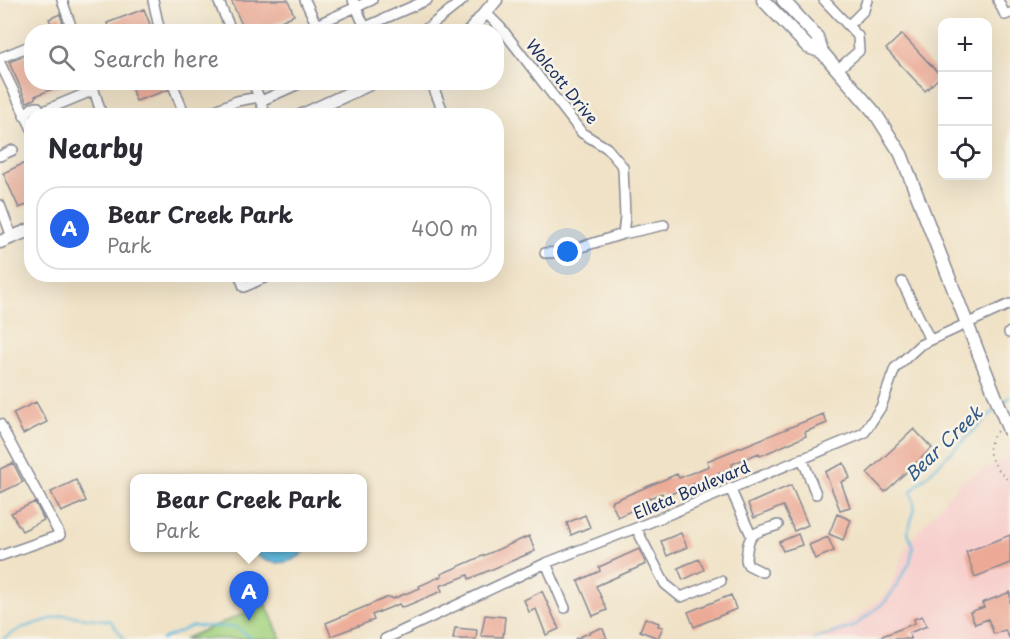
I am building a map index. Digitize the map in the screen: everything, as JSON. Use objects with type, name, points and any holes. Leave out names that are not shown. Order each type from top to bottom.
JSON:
[{"type":"main road","points":[[476,24],[496,0]]},
{"type":"main road","points":[[764,0],[808,47],[822,52]]},
{"type":"main road","points":[[783,0],[817,37],[822,52],[875,113],[901,154],[968,322],[1006,429]]},
{"type":"main road","points":[[317,108],[357,90]]},
{"type":"main road","points":[[0,242],[24,232]]},
{"type":"street","points":[[62,0],[68,24]]},
{"type":"street","points":[[153,0],[158,24]]},
{"type":"street","points":[[218,0],[228,24]]},
{"type":"street","points":[[305,0],[316,24],[354,3],[372,0]]},
{"type":"street","points":[[377,24],[427,0]]},
{"type":"street","points":[[433,24],[463,0]]},
{"type":"street","points":[[824,0],[858,36],[859,51],[837,70]]},
{"type":"street","points":[[849,26],[864,10],[867,0]]},
{"type":"street","points":[[998,0],[1005,15],[1010,13]]},
{"type":"street","points":[[354,3],[364,24]]},
{"type":"street","name":"Wolcott Drive","points":[[486,13],[497,24]]},
{"type":"street","name":"Wolcott Drive","points":[[504,32],[582,133],[608,148],[623,166],[625,217],[623,234]]},
{"type":"street","points":[[0,58],[24,48]]},
{"type":"street","points":[[0,63],[24,116]]},
{"type":"street","points":[[53,108],[85,90]]},
{"type":"street","points":[[93,90],[99,108]]},
{"type":"street","points":[[175,90],[182,108]]},
{"type":"street","points":[[256,90],[263,108]]},
{"type":"street","points":[[220,108],[237,101],[260,99],[283,90]]},
{"type":"street","points":[[434,90],[442,108]]},
{"type":"street","points":[[0,156],[13,150]]},
{"type":"street","points":[[0,206],[12,237]]},
{"type":"street","points":[[545,253],[566,252],[623,234],[664,225]]},
{"type":"street","points":[[242,282],[244,287],[255,282]]},
{"type":"street","points":[[902,282],[930,340]]},
{"type":"street","name":"Elleta Boulevard","points":[[385,639],[546,563],[864,433],[881,407],[895,368],[920,345],[1010,304]]},
{"type":"street","points":[[0,424],[60,535],[0,556]]},
{"type":"street","points":[[802,459],[816,494]]},
{"type":"street","points":[[730,488],[751,535]]},
{"type":"street","points":[[762,572],[748,565],[746,561],[747,541],[751,535],[778,525]]},
{"type":"street","points":[[636,528],[665,584],[681,597],[721,581]]},
{"type":"street","points":[[546,563],[565,608]]},
{"type":"path","points":[[1006,429],[991,439],[989,451],[993,462],[1010,483]]},
{"type":"shaded area","points":[[1006,458],[1010,468],[1010,639],[784,639],[828,634],[857,617],[887,594],[908,543],[962,481]]},
{"type":"green space","points":[[266,604],[281,639],[184,639]]},
{"type":"water","points":[[254,552],[304,552],[295,559],[279,563],[270,562]]},
{"type":"building","points":[[231,0],[288,0],[294,15],[274,24],[242,24]]},
{"type":"building","points":[[144,9],[150,24],[107,24]]},
{"type":"building","points":[[60,14],[63,24],[51,24],[49,19]]},
{"type":"building","points":[[902,34],[938,73],[938,79],[925,91],[886,49]]},
{"type":"building","points":[[24,56],[24,90],[50,90],[27,102],[9,62]]},
{"type":"building","points":[[132,90],[168,90],[136,101]]},
{"type":"building","points":[[24,163],[24,206],[19,208],[3,173]]},
{"type":"building","points":[[36,402],[47,422],[23,434],[13,413]]},
{"type":"building","points":[[823,414],[827,423],[805,432],[806,436],[760,456],[759,453],[732,464],[733,467],[664,497],[662,493],[635,504],[637,508],[618,517],[611,502],[677,474],[679,478],[709,466],[707,461]]},
{"type":"building","points":[[914,429],[932,448],[885,492],[867,473]]},
{"type":"building","points":[[13,463],[23,482],[0,493],[0,469]]},
{"type":"building","points":[[844,463],[850,478],[841,482],[850,507],[840,510],[825,472]]},
{"type":"building","points":[[76,480],[86,501],[61,512],[51,492]]},
{"type":"building","points":[[791,485],[808,525],[794,531],[783,506],[754,518],[748,504]]},
{"type":"building","points":[[35,502],[44,520],[22,531],[11,513]]},
{"type":"building","points":[[837,514],[851,520],[843,540],[829,534]]},
{"type":"building","points":[[585,515],[590,527],[571,535],[567,523]]},
{"type":"building","points":[[681,533],[687,547],[667,556],[661,541]]},
{"type":"building","points":[[798,534],[802,545],[783,551],[779,542]]},
{"type":"building","points":[[1010,535],[1010,563],[975,577],[966,552]]},
{"type":"building","points":[[529,536],[535,551],[469,579],[468,575],[440,586],[442,591],[406,606],[401,607],[399,604],[372,615],[374,620],[331,636],[326,623],[386,598],[391,597],[392,599],[420,588],[419,586],[442,576],[441,574]]},
{"type":"building","points":[[828,537],[834,551],[815,559],[809,545]]},
{"type":"building","points":[[639,549],[646,564],[596,586],[607,610],[593,616],[578,581],[600,571],[599,567]]},
{"type":"building","points":[[699,559],[704,570],[683,580],[678,568]]},
{"type":"building","points":[[542,591],[559,629],[546,635],[536,609],[529,612],[524,600]]},
{"type":"building","points":[[1010,592],[1010,639],[1005,630],[994,634],[988,619],[975,624],[970,612],[984,607],[982,603]]},
{"type":"building","points":[[731,595],[736,609],[694,627],[688,612]]},
{"type":"building","points":[[485,615],[505,617],[503,637],[481,636]]},
{"type":"building","points":[[922,616],[927,626],[909,633],[911,639],[875,639],[915,623],[914,619]]},
{"type":"building","points":[[645,618],[663,627],[658,638],[640,631]]},
{"type":"building","points":[[455,628],[477,630],[476,639],[453,639]]},
{"type":"building","points":[[603,629],[607,639],[575,639]]},
{"type":"waterway","name":"Bear Creek","points":[[1002,404],[1010,397]]},
{"type":"waterway","name":"Bear Creek","points":[[813,639],[853,627],[885,602],[910,562],[913,547],[908,532],[915,508],[911,491],[996,409]]},
{"type":"waterway","points":[[3,639],[21,628],[64,615],[111,621],[124,639]]},
{"type":"waterway","points":[[162,639],[193,626],[236,627],[252,639]]},
{"type":"place","name":"Bear Creek Park","points":[[249,621]]}]
